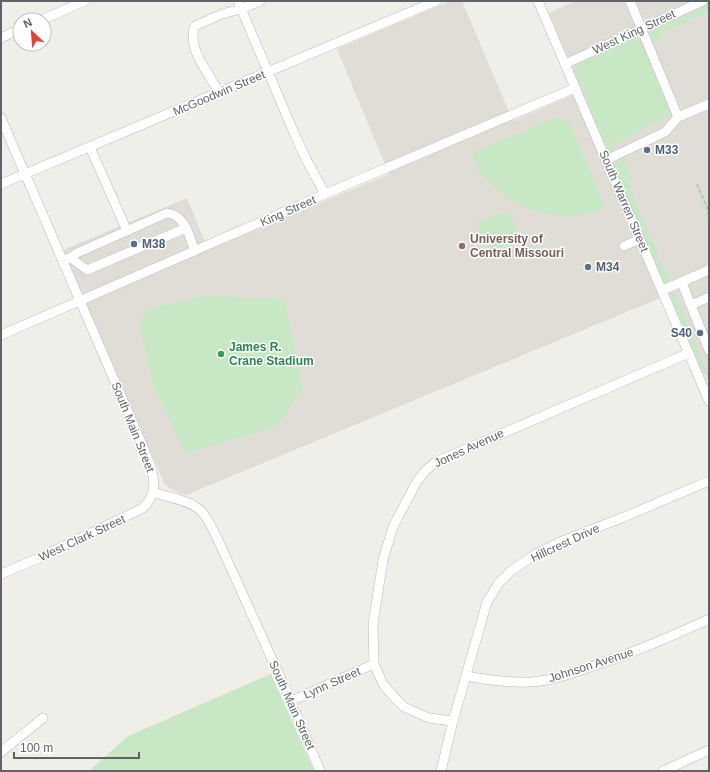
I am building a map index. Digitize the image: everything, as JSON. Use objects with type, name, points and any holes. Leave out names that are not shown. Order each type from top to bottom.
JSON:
[{"type":"street","points":[[52,15],[85,1]]},
{"type":"street","points":[[219,93],[194,46],[195,26],[239,5],[260,1]]},
{"type":"street","name":"McGoodwin Street","points":[[1,184],[436,1]]},
{"type":"street","name":"South Warren Street","points":[[538,1],[689,353],[705,381],[709,400]]},
{"type":"street","points":[[630,1],[678,118]]},
{"type":"street","name":"West King Street","points":[[565,64],[703,1]]},
{"type":"street","points":[[239,5],[300,146],[325,194]]},
{"type":"street","points":[[1,38],[12,33]]},
{"type":"street","name":"King Street","points":[[1,334],[325,194],[576,88]]},
{"type":"street","points":[[606,160],[665,132],[678,118],[709,104]]},
{"type":"street","name":"South Main Street","points":[[1,118],[67,260],[80,300],[144,449],[154,475],[153,492],[175,500],[187,502],[200,510],[206,518],[219,542],[320,771]]},
{"type":"street","points":[[90,146],[127,231]]},
{"type":"street","points":[[186,228],[87,270],[67,260],[77,253],[167,213],[178,216],[186,228],[195,251]]},
{"type":"street","points":[[624,246],[640,239]]},
{"type":"street","points":[[663,290],[709,270]]},
{"type":"street","points":[[682,283],[709,350]]},
{"type":"street","points":[[691,305],[709,297]]},
{"type":"street","name":"Jones Avenue","points":[[453,721],[429,718],[404,707],[383,684],[374,664],[372,624],[383,560],[392,527],[416,483],[426,470],[436,462],[689,353]]},
{"type":"street","name":"Hillcrest Drive","points":[[441,771],[453,721],[487,602],[499,583],[511,571],[534,555],[560,542],[709,481]]},
{"type":"street","name":"West Clark Street","points":[[1,574],[137,512],[148,504],[153,492]]},
{"type":"street","name":"Johnson Avenue","points":[[466,676],[496,682],[531,682],[547,680],[568,675],[614,659],[709,621]]},
{"type":"street","name":"Lynn Street","points":[[290,701],[374,664]]},
{"type":"street","points":[[1,752],[43,718]]},
{"type":"street","points":[[663,771],[709,750]]},
{"type":"path","points":[[697,184],[709,212]]},
{"type":"shaded area","name":"University of Central Missouri","points":[[450,1],[462,1],[513,121],[582,91],[549,13],[575,1],[709,1],[709,384],[670,294],[186,495],[168,487],[164,483],[63,250],[187,198],[208,250],[389,174],[337,49]]},
{"type":"green space","points":[[709,5],[709,11],[660,33],[662,39],[654,42],[651,32]]},
{"type":"green space","points":[[634,39],[638,39],[640,41],[671,113],[669,116],[611,146],[614,154],[612,155],[609,153],[574,69],[577,65]]},
{"type":"green space","points":[[557,117],[569,121],[605,208],[582,215],[562,217],[534,211],[514,202],[479,171],[472,153]]},
{"type":"green space","points":[[623,160],[632,177],[628,185],[658,255],[653,258],[614,167],[616,163]]},
{"type":"green space","points":[[695,185],[709,215],[709,222]]},
{"type":"green space","points":[[509,210],[521,241],[489,254],[477,223]]},
{"type":"green space","points":[[661,261],[670,281],[667,284],[664,282],[656,264]]},
{"type":"green space","points":[[672,292],[675,294],[708,373],[706,375],[703,373],[670,296],[670,293]]},
{"type":"green space","name":"James R. Crane Stadium","points":[[204,296],[284,299],[303,389],[276,427],[185,453],[153,384],[139,323],[147,309]]},
{"type":"green space","points":[[271,674],[314,771],[89,771],[128,736]]},
{"type":"place","name":"M33","points":[[647,150]]},
{"type":"place","name":"M38","points":[[134,244]]},
{"type":"place","name":"University of Central Missouri","points":[[462,246]]},
{"type":"place","name":"M34","points":[[588,267]]},
{"type":"place","name":"S40","points":[[700,333]]},
{"type":"place","name":"James R. Crane Stadium","points":[[221,354]]}]
